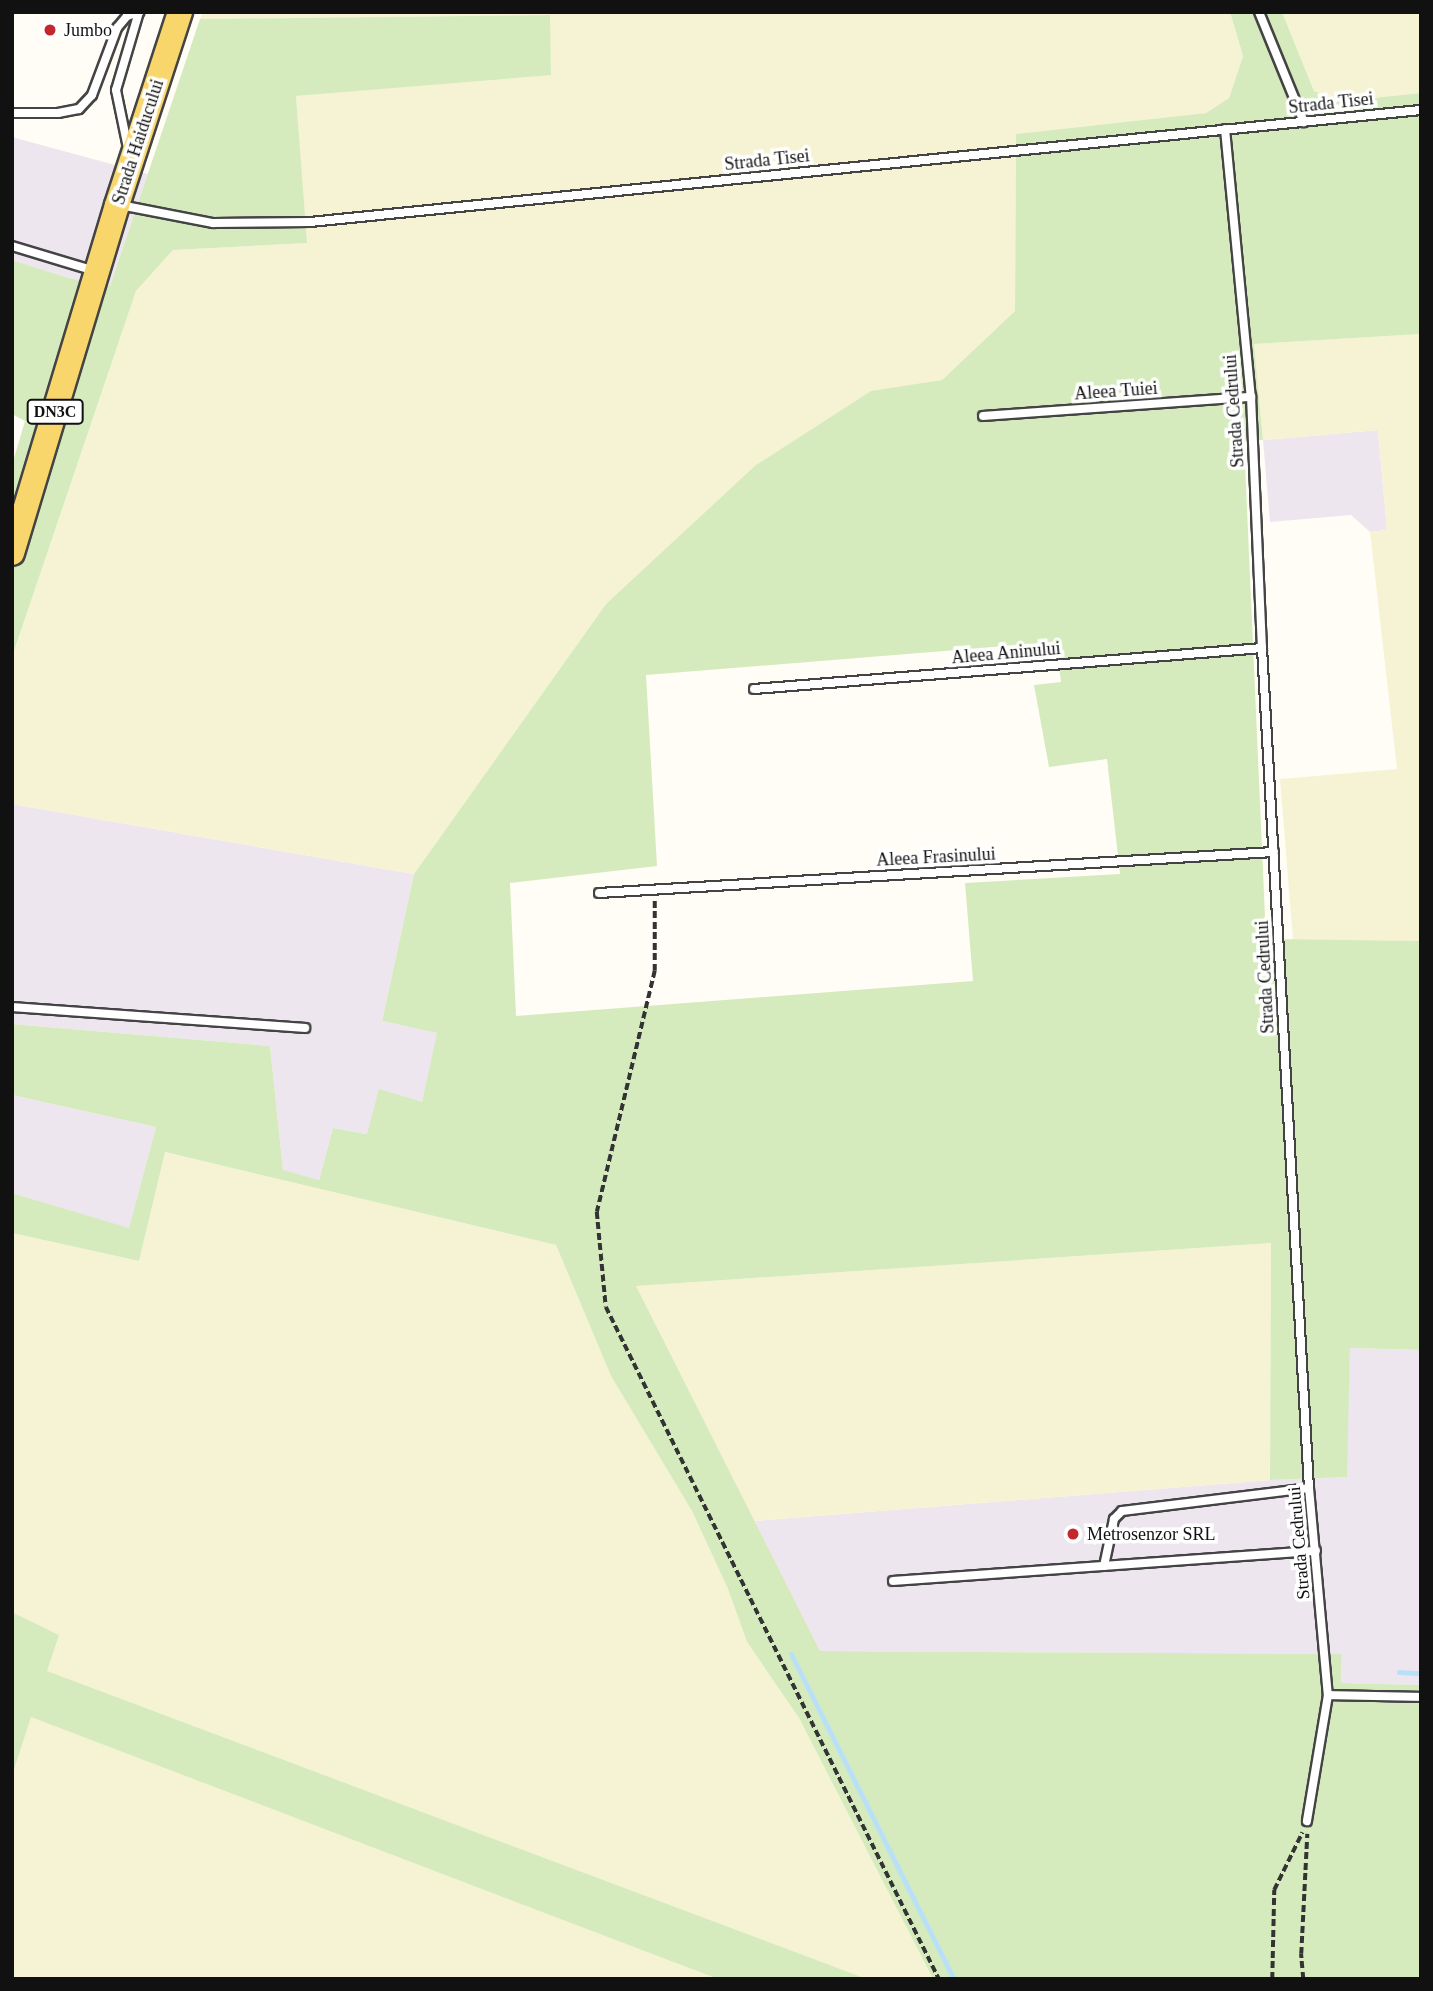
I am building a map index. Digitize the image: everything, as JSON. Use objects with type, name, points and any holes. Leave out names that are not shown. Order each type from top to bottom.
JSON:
[{"type":"main road","name":"Strada Haiducului","points":[[98,272],[180,12]]},
{"type":"main road","name":"DN3C","points":[[12,553],[98,272]]},
{"type":"lane","points":[[12,113],[58,113],[79,108],[92,94],[117,28],[127,16],[139,12],[116,90],[131,161]]},
{"type":"lane","points":[[1259,12],[1304,122]]},
{"type":"lane","name":"Strada Tisei","points":[[117,205],[213,223],[310,222],[1421,110]]},
{"type":"lane","name":"Strada Cedrului","points":[[1225,129],[1251,397],[1262,648],[1309,1488],[1328,1695],[1307,1821]]},
{"type":"lane","points":[[12,246],[98,272]]},
{"type":"lane","name":"Aleea Tuiei","points":[[983,416],[1251,397]]},
{"type":"lane","name":"Aleea Aninului","points":[[754,689],[1262,648]]},
{"type":"lane","name":"Aleea Frasinului","points":[[599,893],[1274,852]]},
{"type":"lane","points":[[12,1007],[305,1028]]},
{"type":"lane","points":[[1104,1566],[1114,1519],[1122,1511],[1309,1488]]},
{"type":"lane","points":[[893,1581],[1315,1550]]},
{"type":"lane","points":[[1328,1695],[1421,1697]]},
{"type":"path","points":[[654,890],[655,971],[597,1212],[606,1307],[939,1979]]},
{"type":"path","points":[[1272,1979],[1274,1890],[1307,1821]]},
{"type":"path","points":[[1303,1979],[1301,1954],[1307,1821]]},
{"type":"shaded area","points":[[203,12],[1230,12],[1243,56],[1229,98],[1206,113],[1016,134],[1015,311],[942,380],[871,392],[606,604],[414,874],[12,804],[12,657],[136,291],[173,250],[306,243],[296,96],[551,74],[549,15],[200,19]]},
{"type":"shaded area","points":[[1282,12],[1421,12],[1421,93],[1343,101],[1314,91]]},
{"type":"shaded area","points":[[12,137],[148,174],[110,286],[69,278],[12,260]]},
{"type":"shaded area","points":[[1421,334],[1421,941],[1293,940],[1280,779],[1397,769],[1370,532],[1387,530],[1378,430],[1263,440],[1254,344]]},
{"type":"shaded area","points":[[1378,430],[1387,530],[1370,532],[1351,515],[1270,522],[1263,440]]},
{"type":"shaded area","points":[[12,804],[414,874],[382,1021],[438,1033],[422,1102],[367,1134],[333,1128],[319,1180],[283,1171],[270,1046],[12,1024]]},
{"type":"shaded area","points":[[12,1095],[156,1127],[129,1229],[12,1193]]},
{"type":"shaded area","points":[[164,1152],[556,1245],[611,1376],[692,1511],[728,1589],[747,1642],[799,1718],[933,1979],[867,1979],[46,1671],[59,1635],[12,1612],[12,1233],[139,1261]]},
{"type":"shaded area","points":[[1271,1243],[1270,1480],[753,1521],[635,1286]]},
{"type":"shaded area","points":[[1350,1348],[1421,1350],[1421,1685],[1341,1683],[1342,1654],[820,1651],[753,1521],[1270,1480],[1346,1477]]},
{"type":"shaded area","points":[[31,1716],[718,1979],[12,1979],[12,1776]]},
{"type":"green space","points":[[1230,12],[1282,12],[1314,91],[1343,101],[1421,93],[1421,334],[1254,344],[1263,440],[1244,441],[1266,939],[1421,941],[1421,1350],[1350,1348],[1347,1477],[1270,1480],[1271,1243],[636,1286],[820,1651],[1342,1654],[1341,1683],[1421,1685],[1421,1979],[933,1979],[799,1718],[747,1642],[728,1589],[692,1511],[611,1376],[556,1245],[165,1152],[139,1261],[12,1233],[12,1193],[129,1228],[156,1127],[12,1095],[12,1024],[270,1046],[283,1170],[319,1180],[333,1128],[367,1134],[379,1089],[422,1102],[437,1033],[382,1021],[414,874],[606,604],[756,465],[871,391],[942,380],[1015,311],[1016,134],[1206,113],[1229,98],[1243,56]],"holes":[[[1056,642],[1061,682],[1034,685],[1049,767],[1107,759],[1120,874],[965,883],[973,981],[516,1016],[510,883],[657,866],[646,675]]]},
{"type":"green space","points":[[550,15],[551,75],[296,96],[307,243],[173,250],[136,291],[12,657],[12,465],[25,421],[12,414],[12,260],[69,278],[110,286],[200,19]]},
{"type":"green space","points":[[12,1612],[59,1635],[47,1671],[867,1979],[718,1979],[31,1717],[12,1776]]},
{"type":"waterway","points":[[791,1654],[954,1979]]},
{"type":"waterway","points":[[1399,1672],[1421,1673]]},
{"type":"place","name":"Jumbo","points":[[50,30]]},
{"type":"place","name":"Metrosenzor SRL","points":[[1073,1534]]}]
